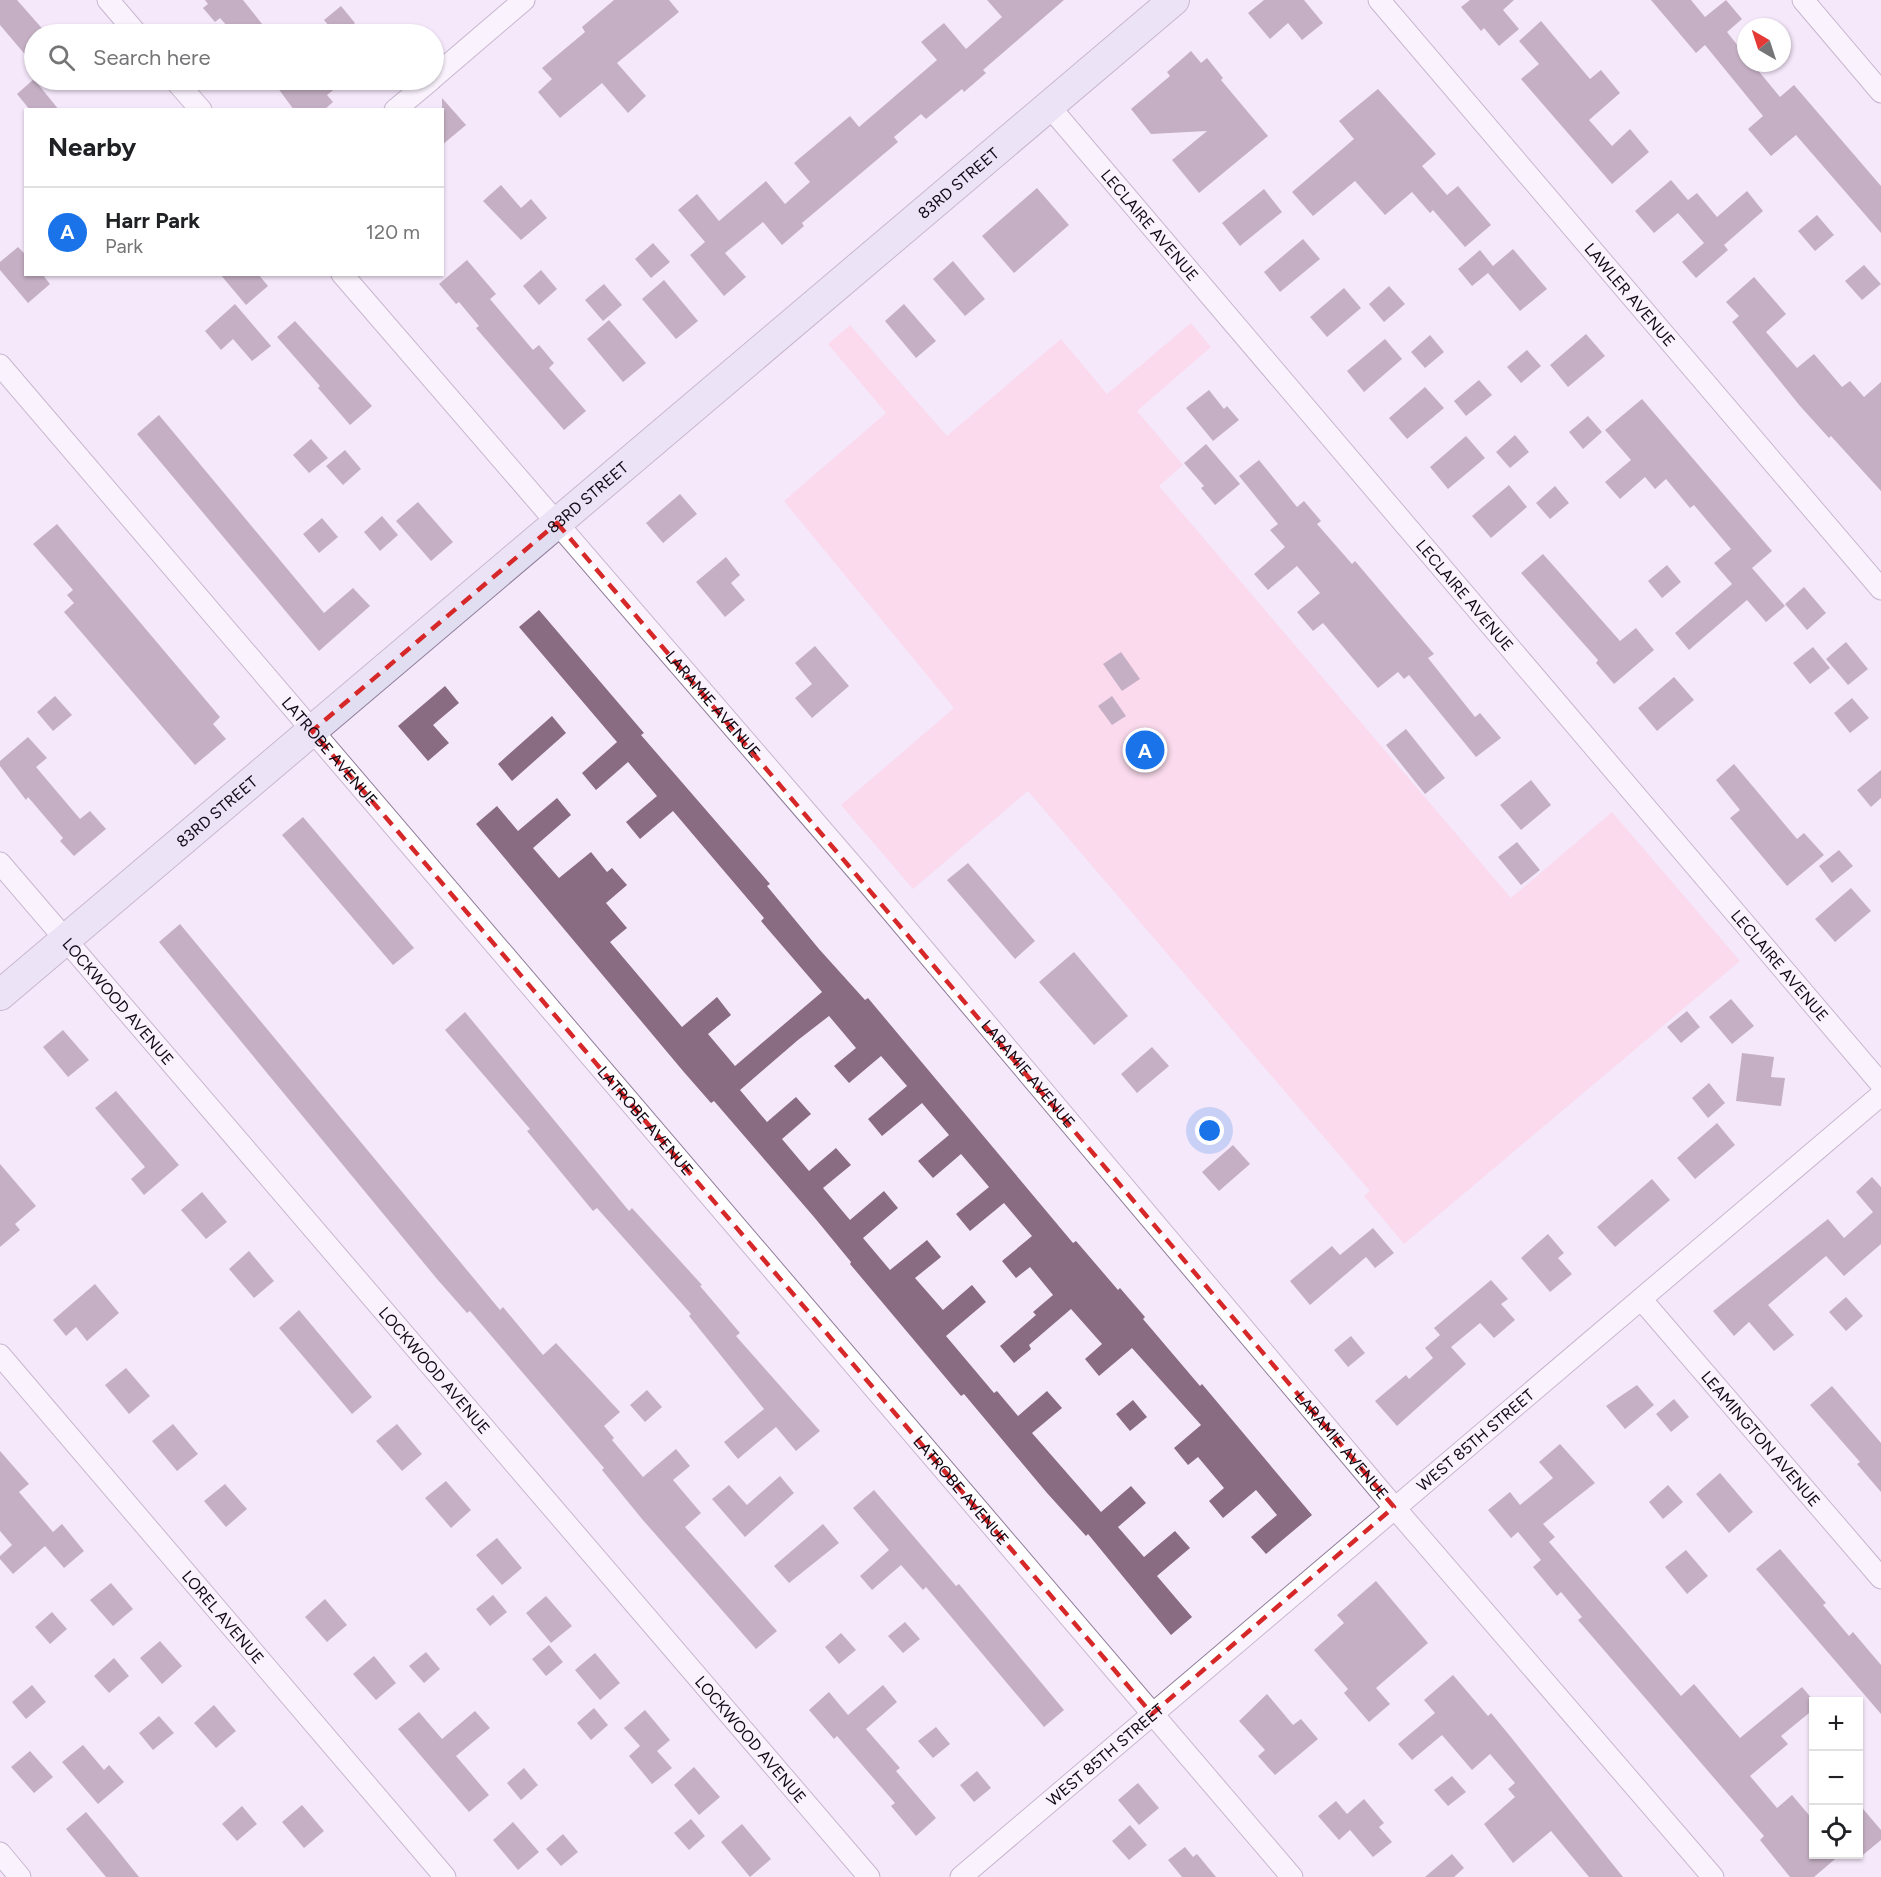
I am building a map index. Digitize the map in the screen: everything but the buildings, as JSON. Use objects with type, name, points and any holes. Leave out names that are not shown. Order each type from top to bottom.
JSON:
[{"type":"street","points":[[108,0],[128,24]]},
{"type":"street","points":[[444,68],[524,0]]},
{"type":"street","name":"83RD STREET","points":[[0,996],[1174,0]]},
{"type":"street","name":"LAWLER AVENUE","points":[[1379,0],[1881,589]]},
{"type":"street","points":[[1803,0],[1881,92]]},
{"type":"street","points":[[184,90],[199,108]]},
{"type":"street","points":[[397,108],[418,90]]},
{"type":"street","name":"LECLAIRE AVENUE","points":[[1049,106],[1881,1084]]},
{"type":"street","name":"LARAMIE AVENUE","points":[[344,276],[874,890],[1394,1507],[1713,1877]]},
{"type":"street","name":"LATROBE AVENUE","points":[[0,365],[1292,1877]]},
{"type":"street","name":"LOCKWOOD AVENUE","points":[[0,862],[869,1877]]},
{"type":"street","name":"WEST 85TH STREET","points":[[961,1877],[1881,1095]]},
{"type":"street","name":"LEAMINGTON AVENUE","points":[[1641,1299],[1881,1578]]},
{"type":"street","name":"LOREL AVENUE","points":[[0,1355],[445,1877]]},
{"type":"street","points":[[0,1853],[20,1877]]},
{"type":"highlighted area","points":[[557,523],[1394,1507],[1152,1714],[312,731]]},
{"type":"shaded area","points":[[1191,323],[1211,347],[1137,411],[1183,465],[1159,486],[1511,898],[1612,812],[1740,961],[1404,1244],[1364,1196],[1370,1191],[1028,791],[913,889],[841,805],[954,708],[784,501],[886,413],[828,344],[850,325],[947,436],[1061,339],[1107,394]]},
{"type":"place","name":"Harr Park","points":[[1145,750]]}]
